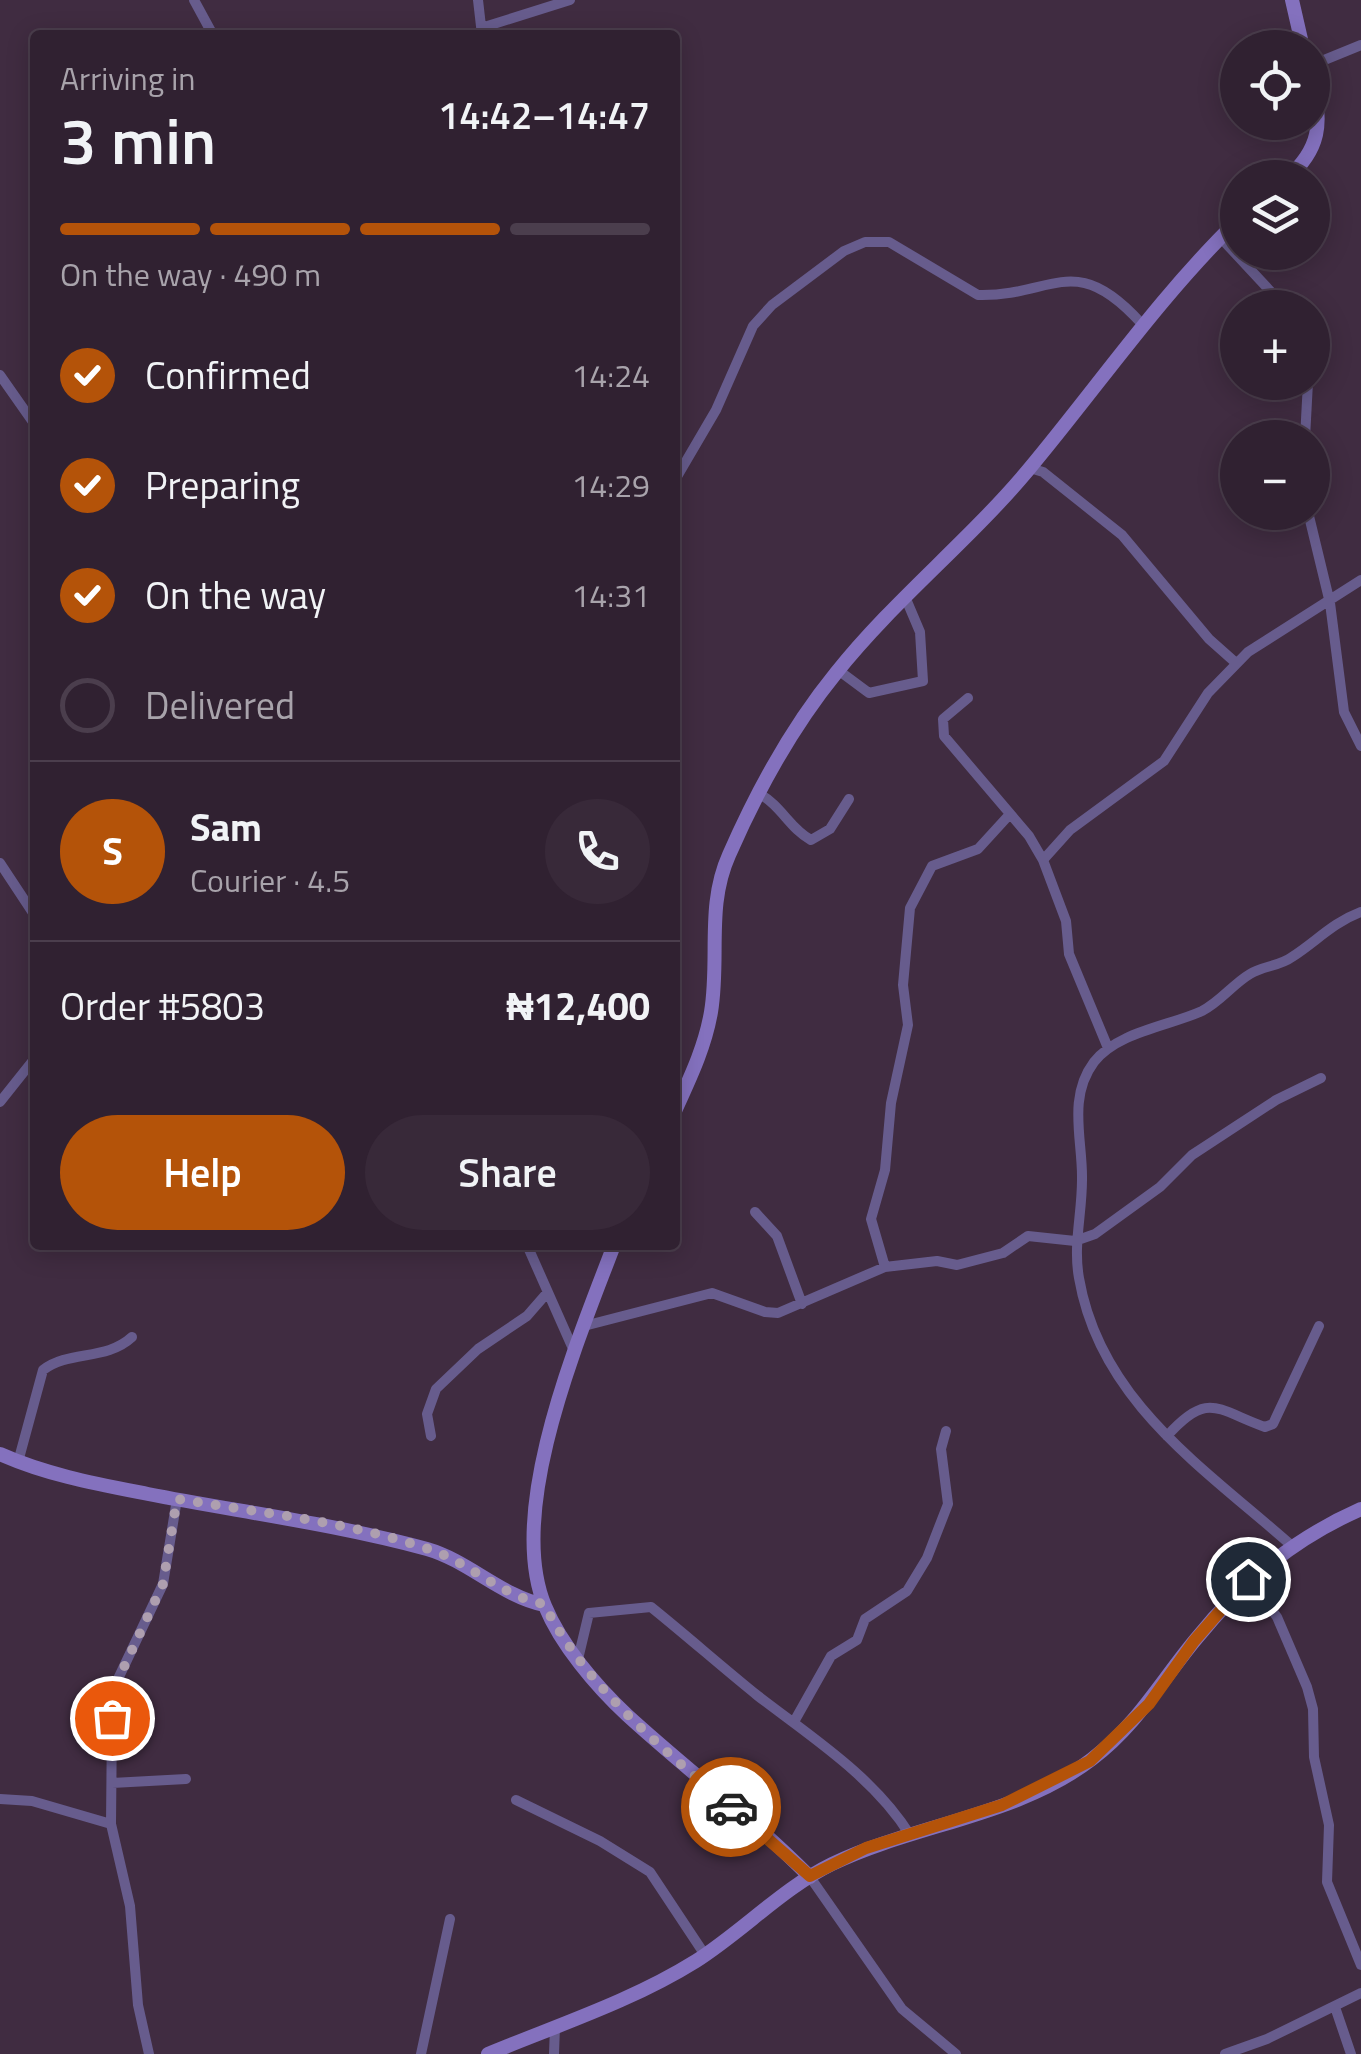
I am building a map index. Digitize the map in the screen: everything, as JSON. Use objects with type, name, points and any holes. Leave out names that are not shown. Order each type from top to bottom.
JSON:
[{"type":"main road","points":[[1292,0],[1300,30]]},
{"type":"main road","points":[[680,1100],[702,1052],[711,1009],[718,881],[758,794],[838,670],[1030,468],[1142,323],[1220,237]]},
{"type":"main road","points":[[612,1250],[574,1351],[535,1510],[535,1562],[544,1604],[578,1659],[624,1712],[810,1876]]},
{"type":"main road","points":[[0,1454],[66,1478],[314,1522],[431,1550],[464,1564],[526,1601],[544,1604]]},
{"type":"main road","points":[[488,2054],[653,1985],[705,1955],[810,1876],[866,1848],[1002,1805],[1090,1761],[1149,1704],[1194,1641],[1248,1579],[1291,1546],[1361,1509]]},
{"type":"street","points":[[194,0],[210,30]]},
{"type":"street","points":[[478,0],[481,30]]},
{"type":"street","points":[[487,30],[570,0]]},
{"type":"street","points":[[1330,57],[1361,45]]},
{"type":"street","points":[[680,471],[716,410],[753,326],[786,293],[855,245],[889,242],[978,295],[1054,282],[1090,284],[1108,291],[1142,323]]},
{"type":"street","points":[[1251,270],[1269,290]]},
{"type":"street","points":[[0,375],[30,419]]},
{"type":"street","points":[[1030,468],[1043,472],[1122,535],[1209,639],[1236,663]]},
{"type":"street","points":[[1312,530],[1330,603],[1344,712],[1361,746]]},
{"type":"street","points":[[1043,860],[1070,830],[1164,762],[1208,693],[1236,663],[1361,580]]},
{"type":"street","points":[[838,670],[869,692],[924,682],[920,632],[906,599]]},
{"type":"street","points":[[968,698],[943,720],[941,728],[1043,860],[1066,921],[1069,954],[1108,1048]]},
{"type":"street","points":[[758,794],[777,804],[793,828],[811,840],[830,829],[849,800]]},
{"type":"street","points":[[885,1267],[870,1219],[885,1170],[891,1103],[908,1024],[904,986],[910,908],[932,866],[978,850],[1010,814]]},
{"type":"street","points":[[0,862],[30,908]]},
{"type":"street","points":[[1291,1546],[1168,1436],[1116,1378],[1080,1281],[1076,1241],[1082,1176],[1076,1135],[1078,1102],[1092,1064],[1108,1048],[1206,1009],[1252,972],[1293,957],[1333,922],[1361,912]]},
{"type":"street","points":[[0,1102],[30,1064]]},
{"type":"street","points":[[584,1326],[712,1292],[765,1312],[802,1304],[885,1267],[936,1261],[971,1262],[1003,1253],[1028,1236],[1076,1241],[1128,1212],[1212,1142],[1276,1100],[1321,1078]]},
{"type":"street","points":[[755,1212],[777,1236],[802,1304]]},
{"type":"street","points":[[529,1250],[574,1351]]},
{"type":"street","points":[[431,1436],[427,1414],[436,1390],[478,1350],[527,1316],[547,1293]]},
{"type":"street","points":[[1168,1436],[1184,1417],[1206,1406],[1227,1409],[1270,1427],[1292,1390],[1319,1326]]},
{"type":"street","points":[[18,1462],[43,1370],[51,1364],[108,1352],[132,1338]]},
{"type":"street","points":[[795,1720],[831,1656],[857,1640],[864,1619],[908,1591],[927,1558],[948,1504],[942,1449],[946,1432]]},
{"type":"street","points":[[149,2054],[138,2005],[130,1906],[112,1824],[117,1682],[163,1584],[177,1499]]},
{"type":"street","points":[[1248,1579],[1277,1617],[1307,1688],[1314,1756],[1329,1825],[1327,1882],[1361,1965]]},
{"type":"street","points":[[578,1659],[589,1613],[651,1607],[762,1699],[795,1720],[890,1803],[910,1834]]},
{"type":"street","points":[[112,1784],[186,1779]]},
{"type":"street","points":[[0,1799],[32,1802],[112,1824]]},
{"type":"street","points":[[516,1800],[587,1834],[650,1872],[705,1955]]},
{"type":"street","points":[[810,1876],[902,2009],[956,2054]]},
{"type":"street","points":[[421,2054],[450,1919]]},
{"type":"street","points":[[1225,2054],[1335,2008],[1361,1993]]},
{"type":"street","points":[[1335,2008],[1351,2054]]},
{"type":"street","points":[[554,2027],[554,2054]]},
{"type":"way so far","points":[[112,1718],[117,1682],[163,1584],[177,1499],[314,1522],[431,1550],[464,1564],[526,1601],[544,1604],[578,1659],[624,1712],[731,1807]]},
{"type":"route","points":[[731,1807],[810,1876],[866,1848],[1002,1805],[1090,1761],[1125,1731],[1248,1579]]}]
